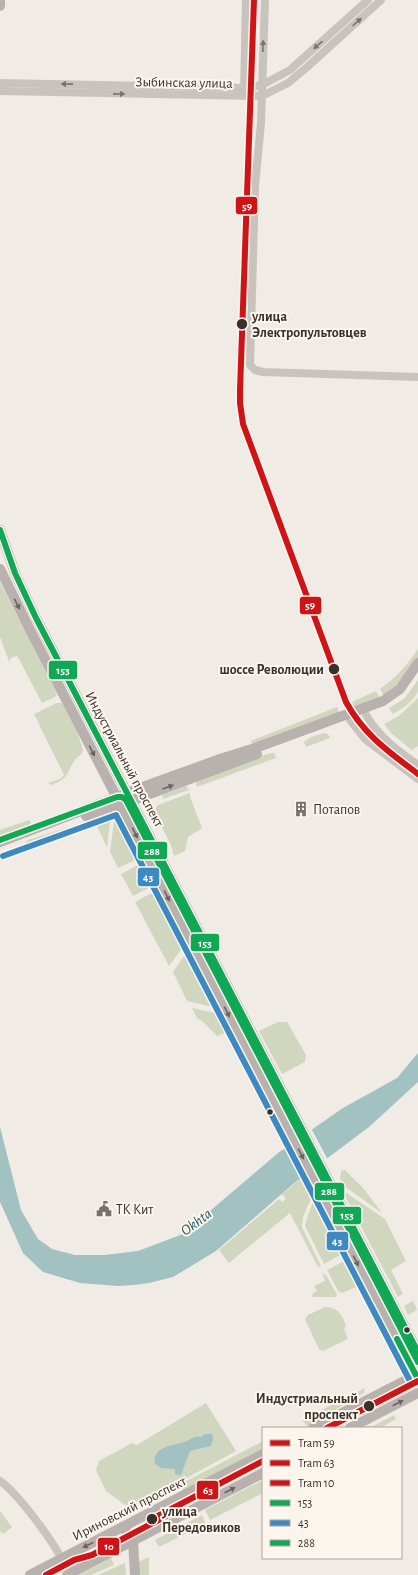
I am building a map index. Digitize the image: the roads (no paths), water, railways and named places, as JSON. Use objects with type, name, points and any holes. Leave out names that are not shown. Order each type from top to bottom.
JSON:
[{"type":"main road","points":[[0,0],[0,6]]},
{"type":"main road","name":"Индустриальный проспект","points":[[0,530],[14,573],[25,595],[322,1167]]},
{"type":"main road","name":"Индустриальный проспект","points":[[0,569],[118,802],[312,1174]]},
{"type":"main road","points":[[0,848],[130,797],[353,716],[391,696],[400,689],[418,663]]},
{"type":"main road","points":[[353,716],[366,714],[395,700],[405,692],[418,674]]},
{"type":"main road","points":[[0,842],[118,802]]},
{"type":"main road","points":[[288,1129],[299,1122]]},
{"type":"main road","points":[[316,1427],[417,1376],[312,1174],[322,1167],[418,1352]]},
{"type":"main road","points":[[352,1427],[418,1393]]},
{"type":"main road","name":"Ириновский проспект","points":[[30,1575],[262,1455]]},
{"type":"main road","points":[[67,1575],[262,1474]]},
{"type":"main road","points":[[123,1527],[131,1542],[135,1575]]},
{"type":"main road","points":[[130,1575],[131,1542]]},
{"type":"street","points":[[244,92],[246,0]]},
{"type":"street","points":[[265,0],[260,136],[255,186],[250,361],[252,368],[263,372],[418,377]]},
{"type":"street","name":"Зыбинская улица","points":[[0,82],[244,92],[262,96],[288,83],[342,30],[368,0]]},
{"type":"street","name":"Зыбинская улица","points":[[0,91],[244,92],[262,85],[290,70],[381,0]]},
{"type":"street","points":[[366,714],[381,737],[418,765]]},
{"type":"street","points":[[353,716],[365,739],[418,779]]},
{"type":"street","points":[[0,1481],[15,1495],[62,1558]]},
{"type":"water","points":[[418,1053],[418,1082],[369,1127],[293,1184],[216,1251],[173,1277],[149,1283],[118,1286],[80,1283],[43,1272],[23,1253],[0,1202],[0,1127],[21,1210],[38,1239],[52,1249],[75,1255],[105,1255],[138,1251],[183,1234],[278,1153],[343,1108],[397,1078]]},
{"type":"water","points":[[205,1434],[212,1434],[213,1439],[211,1446],[190,1451],[181,1475],[175,1474],[175,1469],[161,1468],[155,1464],[157,1453],[165,1447],[187,1441],[195,1437],[201,1437]]},
{"type":"tram line","name":"59","points":[[254,0],[240,390],[243,424],[346,702],[353,714],[369,733],[387,750],[418,774]]},
{"type":"tram line","name":"63","points":[[329,1427],[418,1381]]},
{"type":"tram line","name":"63","points":[[152,1519],[262,1462]]},
{"type":"tram line","name":"10","points":[[46,1575],[74,1560],[92,1555],[170,1514]]},
{"type":"place","name":"улица Электропультовцев","points":[[242,324]]},
{"type":"place","name":"шоссе Революции","points":[[334,669]]},
{"type":"place","name":"Потапов","points":[[301,809]]},
{"type":"place","name":"ТК Кит","points":[[104,1209]]},
{"type":"place","name":"Индустриальный проспект","points":[[369,1406]]},
{"type":"place","name":"улица Передовиков","points":[[152,1519]]},
{"type":"water label","name":"Okhta","points":[[196,1222]]}]
